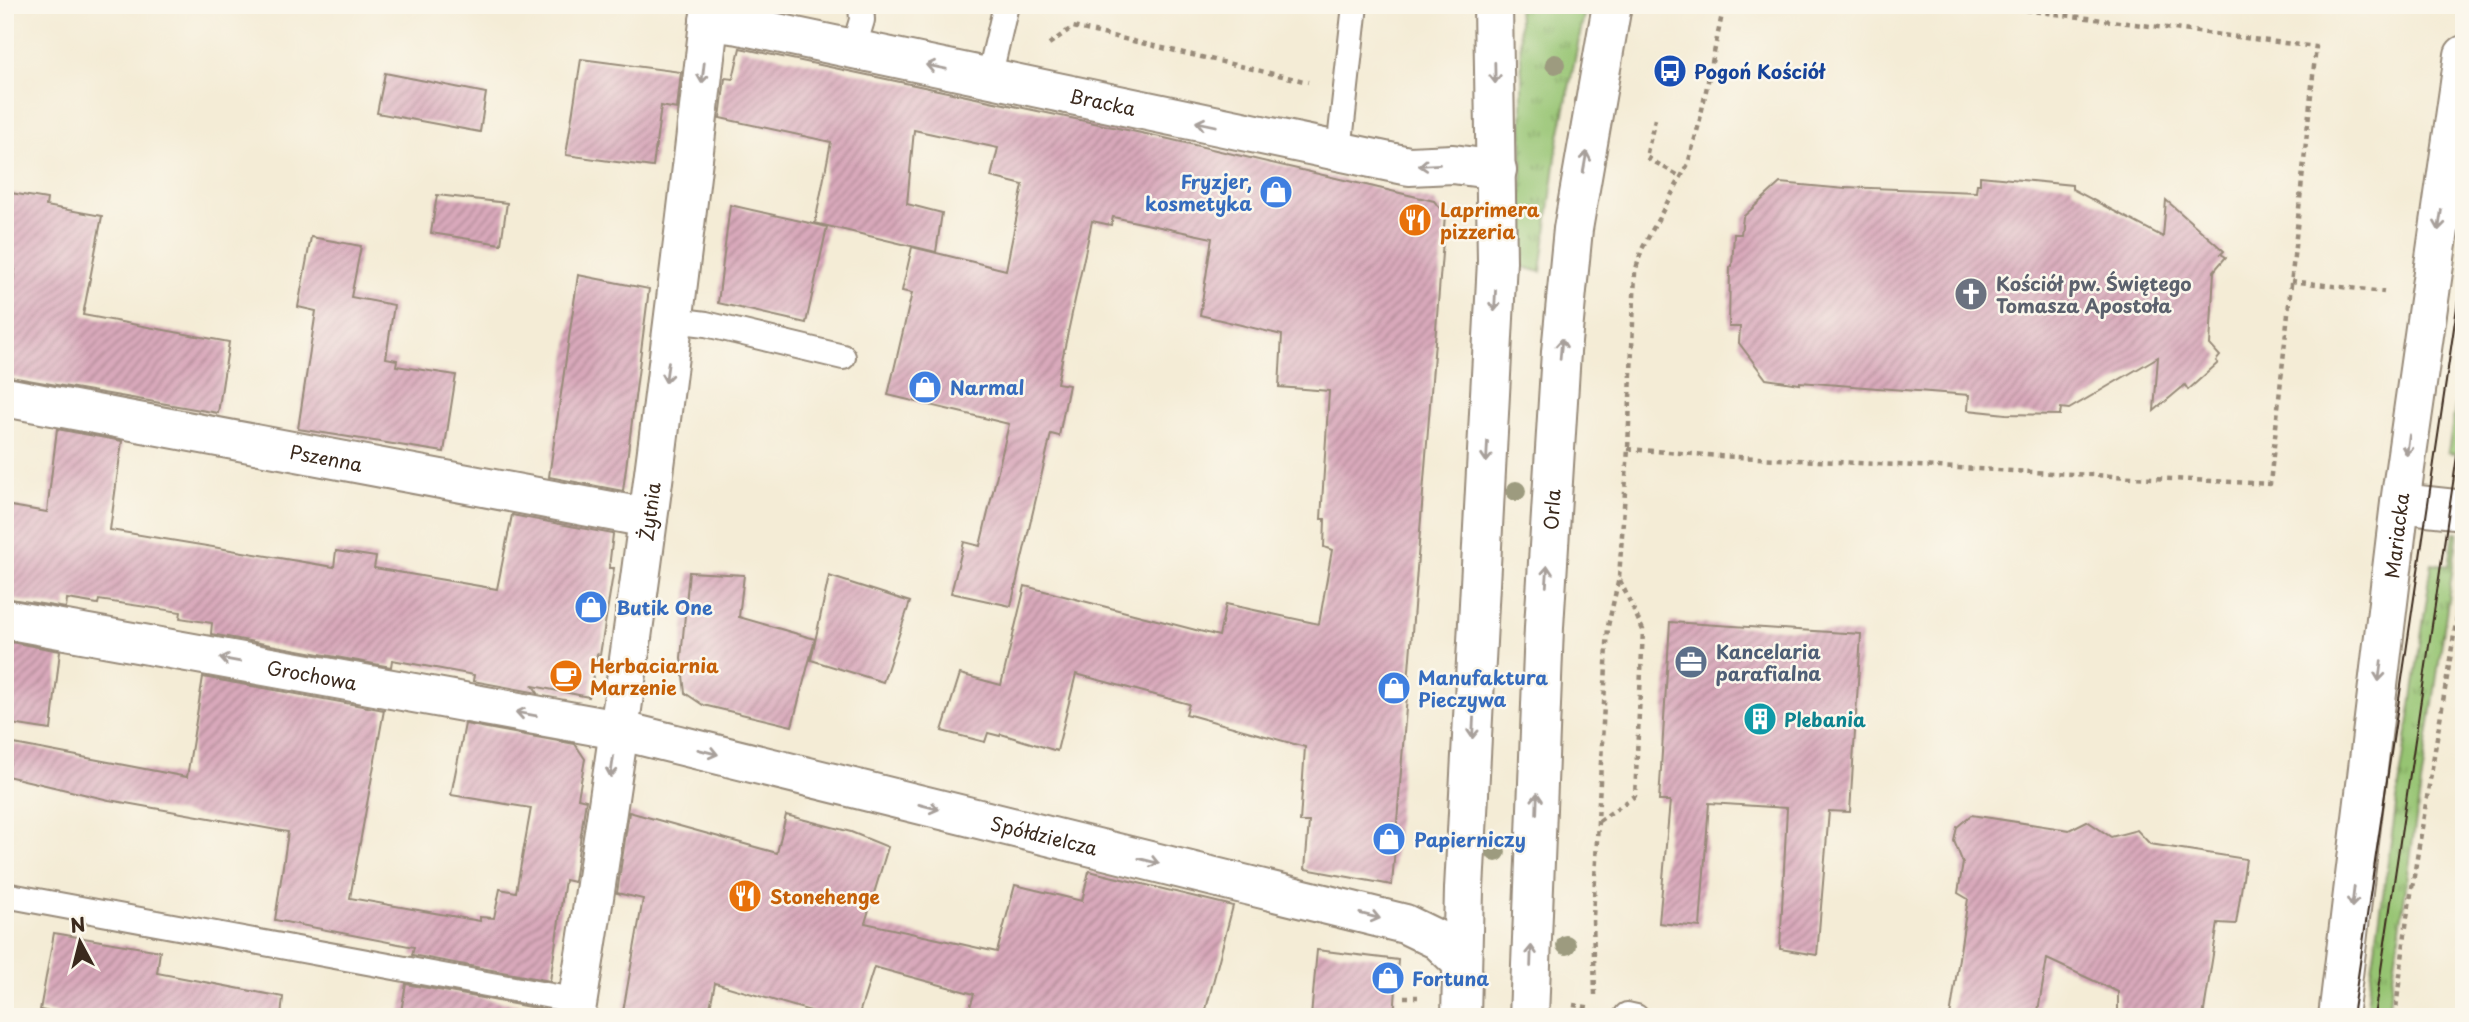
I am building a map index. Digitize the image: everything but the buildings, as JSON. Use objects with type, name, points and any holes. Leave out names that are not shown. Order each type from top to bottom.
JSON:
[{"type":"street","points":[[1461,1017],[1461,962],[1497,261],[1493,5]]},
{"type":"street","name":"Orla","points":[[1529,1017],[1544,627],[1561,352],[1573,229],[1612,5]]},
{"type":"street","name":"Bracka","points":[[710,13],[738,25],[853,50],[991,68],[1409,166],[1453,164],[1497,170]]},
{"type":"street","name":"Żytnia","points":[[577,1009],[648,518],[710,13]]},
{"type":"street","name":"Mariacka","points":[[2338,1017],[2400,503],[2464,55]]},
{"type":"street","name":"Pszenna","points":[[5,397],[648,518]]},
{"type":"street","points":[[2400,503],[2464,510]]},
{"type":"street","name":"Grochowa","points":[[5,618],[618,730]]},
{"type":"street","name":"Spółdzielcza","points":[[618,730],[1405,924],[1438,940],[1461,962]]},
{"type":"lane","points":[[853,50],[862,20],[861,5]]},
{"type":"lane","points":[[991,68],[1006,5]]},
{"type":"lane","points":[[1339,151],[1355,5]]},
{"type":"lane","points":[[674,320],[706,324],[843,356]]},
{"type":"lane","points":[[5,895],[577,1009]]},
{"type":"path","points":[[1596,1017],[1593,918],[1608,626],[1619,578],[1629,449],[1635,272],[1642,249],[1688,164],[1724,5]]},
{"type":"path","points":[[1629,449],[2270,484],[2316,47],[1985,5]]},
{"type":"path","points":[[991,68],[1027,59],[1073,27],[1307,83],[1309,70]]},
{"type":"path","points":[[1655,119],[1646,157],[1681,177]]},
{"type":"path","points":[[2291,281],[2394,294]]},
{"type":"path","points":[[2395,1017],[2407,918],[2464,575]]},
{"type":"path","points":[[1599,821],[1635,796],[1643,629],[1619,578]]},
{"type":"green space","points":[[1518,5],[1586,5],[1558,142],[1541,272],[1522,267],[1522,76]]},
{"type":"green space","points":[[2464,352],[2464,455],[2448,452]]},
{"type":"green space","points":[[2454,532],[2458,532],[2387,1017],[2365,1017],[2432,563],[2449,566]]},
{"type":"tram line","points":[[2352,1017],[2464,260]]},
{"type":"tram line","points":[[2374,1017],[2464,409]]},
{"type":"place","name":"Pogoń Kościół","points":[[1670,71]]},
{"type":"place","name":"Fryzjer, kosmetyka","points":[[1276,192]]},
{"type":"place","name":"Laprimera pizzeria","points":[[1415,220]]},
{"type":"place","name":"Kościół pw. Świętego Tomasza Apostoła","points":[[1971,294]]},
{"type":"place","name":"Narmal","points":[[925,387]]},
{"type":"place","name":"Butik One","points":[[591,607]]},
{"type":"place","name":"Kancelaria parafialna","points":[[1691,662]]},
{"type":"place","name":"Herbaciarnia Marzenie","points":[[566,676]]},
{"type":"place","name":"Manufaktura Pieczywa","points":[[1394,688]]},
{"type":"place","name":"Plebania","points":[[1760,719]]},
{"type":"place","name":"Papierniczy","points":[[1389,839]]},
{"type":"place","name":"Stonehenge","points":[[745,896]]},
{"type":"place","name":"Fortuna","points":[[1388,978]]}]
